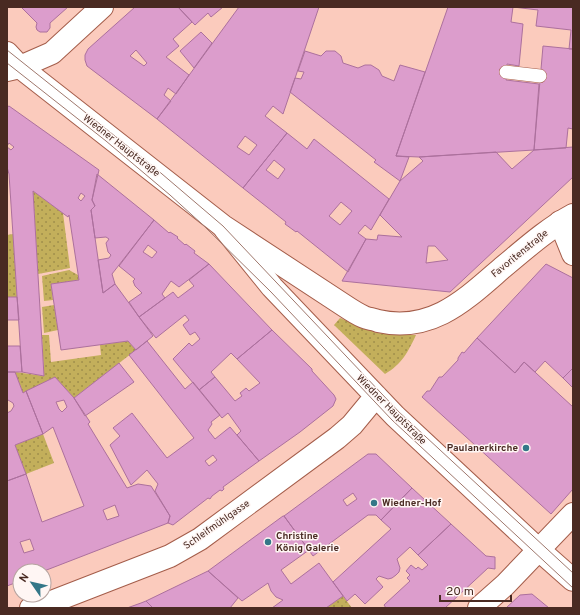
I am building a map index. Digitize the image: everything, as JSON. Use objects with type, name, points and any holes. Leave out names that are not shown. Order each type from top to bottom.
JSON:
[{"type":"street","points":[[11,63],[52,52],[102,7]]},
{"type":"street","name":"Wiedner Hauptstraße","points":[[11,63],[223,226],[364,317],[392,324],[417,323],[457,306],[470,296]]},
{"type":"street","points":[[567,218],[573,254]]},
{"type":"street","name":"Favoritenstraße","points":[[470,296],[531,244],[567,218]]},
{"type":"street","name":"Wiedner Hauptstraße","points":[[223,226],[272,287],[395,416],[573,580]]},
{"type":"street","name":"Schleifmühlgasse","points":[[31,608],[78,592],[170,556],[200,539],[337,438],[352,425],[376,396]]},
{"type":"street","points":[[479,608],[505,585],[573,514]]},
{"type":"lane","points":[[506,72],[540,76]]},
{"type":"shaded area","points":[[33,191],[63,213],[70,268],[38,274]]},
{"type":"shaded area","points":[[13,234],[17,297],[7,297],[7,235]]},
{"type":"shaded area","points":[[69,270],[78,275],[79,280],[51,284],[53,300],[44,301],[42,276]]},
{"type":"shaded area","points":[[54,305],[58,330],[44,333],[42,307]]},
{"type":"shaded area","points":[[340,318],[377,333],[416,335],[404,357],[396,366],[385,374],[334,325]]},
{"type":"shaded area","points":[[42,335],[49,335],[51,362],[101,355],[100,345],[128,341],[136,350],[74,398],[55,377],[23,393],[15,372],[44,376]]},
{"type":"shaded area","points":[[43,434],[54,463],[26,474],[15,445]]},
{"type":"shaded area","points":[[343,596],[352,608],[326,608]]},
{"type":"building","points":[[21,7],[68,7],[50,23],[50,28],[47,32],[40,32],[36,27],[37,23]]},
{"type":"building","points":[[135,7],[178,7],[192,22],[173,39],[179,46],[166,57],[189,75],[176,94],[168,88],[164,95],[171,101],[157,119],[87,66],[85,55],[88,49]],"holes":[[[136,50],[147,63],[144,66],[130,56]]]},
{"type":"building","points":[[178,7],[223,7],[211,17],[208,13],[195,25]]},
{"type":"building","points":[[239,7],[319,7],[283,114],[273,106],[265,116],[287,133],[243,188],[157,119]],"holes":[[[245,136],[257,145],[249,155],[237,147]]]},
{"type":"building","points":[[448,7],[513,7],[511,22],[523,24],[519,66],[507,64],[506,80],[539,84],[534,150],[419,157],[396,156]]},
{"type":"building","points":[[513,7],[573,7],[573,49],[569,49],[571,30],[536,26],[538,10]]},
{"type":"building","points":[[201,32],[212,43],[194,68],[180,51]]},
{"type":"building","points":[[543,46],[573,49],[573,129],[568,128],[566,148],[534,150]]},
{"type":"building","points":[[305,51],[321,56],[326,51],[335,51],[341,56],[343,63],[358,68],[365,65],[371,65],[379,70],[382,76],[394,81],[400,65],[425,72],[396,156],[409,157],[400,181],[374,162],[376,160],[290,92],[295,78],[301,79],[304,72],[298,71]]},
{"type":"building","points":[[9,106],[99,170],[92,200],[95,206],[91,210],[103,293],[115,284],[153,336],[136,350],[128,341],[61,350],[51,284],[79,280],[69,215],[68,217],[33,191],[44,376],[22,372],[9,174],[7,167],[7,147],[11,150],[14,147],[9,143],[7,146],[7,107]],"holes":[[[81,193],[85,196],[81,201],[78,198]]]},
{"type":"building","points":[[287,133],[307,149],[314,139],[389,199],[371,230],[365,225],[358,233],[366,239],[348,272],[297,231],[296,232],[285,224],[286,222],[243,188]],"holes":[[[274,160],[285,169],[278,179],[266,170]],[[341,202],[352,211],[340,225],[329,216]]]},
{"type":"building","points":[[573,147],[573,177],[450,292],[342,281],[366,239],[377,240],[378,235],[402,237],[380,215],[400,181],[423,161],[419,157],[496,152],[512,169],[534,150]],"holes":[[[428,246],[435,246],[448,260],[426,263]]]},
{"type":"building","points":[[97,174],[154,220],[112,274],[115,284],[103,293],[98,260],[109,258],[111,255],[108,252],[106,243],[109,239],[106,237],[95,238],[91,210],[95,206],[92,200]]},
{"type":"building","points":[[154,220],[169,233],[170,232],[178,237],[177,238],[185,245],[186,244],[195,251],[194,253],[209,264],[179,287],[171,281],[162,294],[165,298],[139,317],[129,302],[142,293],[135,286],[133,281],[135,279],[119,266]],"holes":[[[148,245],[157,252],[152,258],[143,252]]]},
{"type":"building","points":[[209,264],[272,330],[237,359],[231,353],[211,372],[215,377],[199,390],[173,359],[189,343],[192,346],[200,339],[195,332],[190,335],[183,325],[189,320],[185,315],[156,338],[139,317],[173,292],[178,298],[194,286],[189,280]]},
{"type":"building","points":[[546,264],[573,278],[573,368],[563,378],[545,361],[535,372],[524,362],[515,373],[477,338]]},
{"type":"building","points":[[7,297],[17,297],[19,320],[7,320]]},
{"type":"building","points":[[272,330],[312,369],[312,371],[336,399],[333,406],[259,461],[237,435],[241,431],[228,413],[222,418],[199,390],[215,377],[235,401],[242,396],[240,393],[246,388],[249,391],[260,383],[237,359]]},
{"type":"building","name":"Paulanerkirche","points":[[477,338],[515,373],[524,362],[573,407],[573,489],[551,514],[422,397],[427,391],[430,391],[439,377],[442,377],[458,360],[462,352],[464,353]]},
{"type":"building","points":[[147,341],[185,389],[193,382],[220,415],[211,422],[212,424],[208,430],[215,439],[230,427],[259,461],[223,487],[224,489],[222,491],[220,490],[210,499],[208,498],[173,525],[168,523],[170,516],[155,491],[158,484],[147,470],[131,485],[110,445],[120,436],[113,428],[132,413],[167,458],[194,438],[129,355]],"holes":[[[213,455],[217,460],[209,466],[205,461]]]},
{"type":"building","points":[[7,346],[20,346],[22,372],[7,372]]},
{"type":"building","points":[[119,363],[134,382],[85,416],[74,398]]},
{"type":"building","points":[[573,368],[573,388],[563,378]]},
{"type":"building","points":[[7,372],[15,372],[23,393],[26,391],[43,434],[15,445],[26,474],[7,481],[7,413],[11,411],[14,406],[13,403],[8,400],[7,401]]},
{"type":"building","points":[[55,377],[74,398],[90,422],[88,424],[127,488],[138,484],[151,486],[170,516],[168,523],[52,568],[52,563],[12,563],[12,584],[7,586],[7,481],[26,474],[42,522],[84,506],[53,427],[43,434],[26,391]],"holes":[[[64,400],[67,407],[62,412],[56,402]],[[115,505],[119,516],[107,520],[103,510]],[[30,539],[34,550],[24,553],[20,542]]]},
{"type":"building","name":"Wiedner-Hof","points":[[368,454],[376,454],[412,488],[381,520],[376,515],[368,515],[313,556],[284,516]],"holes":[[[353,493],[357,499],[347,506],[343,500]]]},
{"type":"building","points":[[412,488],[451,524],[418,555],[410,547],[397,559],[400,568],[399,572],[392,578],[388,579],[379,576],[376,579],[383,587],[365,604],[355,594],[347,601],[333,582],[391,529],[381,520]]},
{"type":"building","points":[[283,516],[309,550],[281,570],[291,584],[319,563],[343,596],[326,608],[272,608],[283,600],[276,597],[271,591],[268,583],[242,601],[208,571]]},
{"type":"building","points":[[451,524],[486,556],[495,557],[495,569],[488,568],[445,608],[386,608],[384,605],[410,581],[407,578],[410,575],[406,571],[411,565],[416,569],[418,567],[422,570],[428,565],[418,555]]},
{"type":"building","points":[[208,571],[238,598],[230,608],[153,608],[146,601]]},
{"type":"building","points":[[532,594],[549,608],[506,608],[520,595]]},
{"type":"building","points":[[146,601],[153,608],[127,608],[141,603]]},
{"type":"tram line","points":[[7,50],[155,168],[223,226],[399,412],[573,573]]},
{"type":"tram line","points":[[7,63],[106,141],[203,225],[271,292],[392,420],[573,588]]},
{"type":"place","name":"Paulanerkirche","points":[[526,448]]},
{"type":"place","name":"Wiedner-Hof","points":[[374,503]]},
{"type":"place","name":"Christine König Galerie","points":[[268,542]]}]
